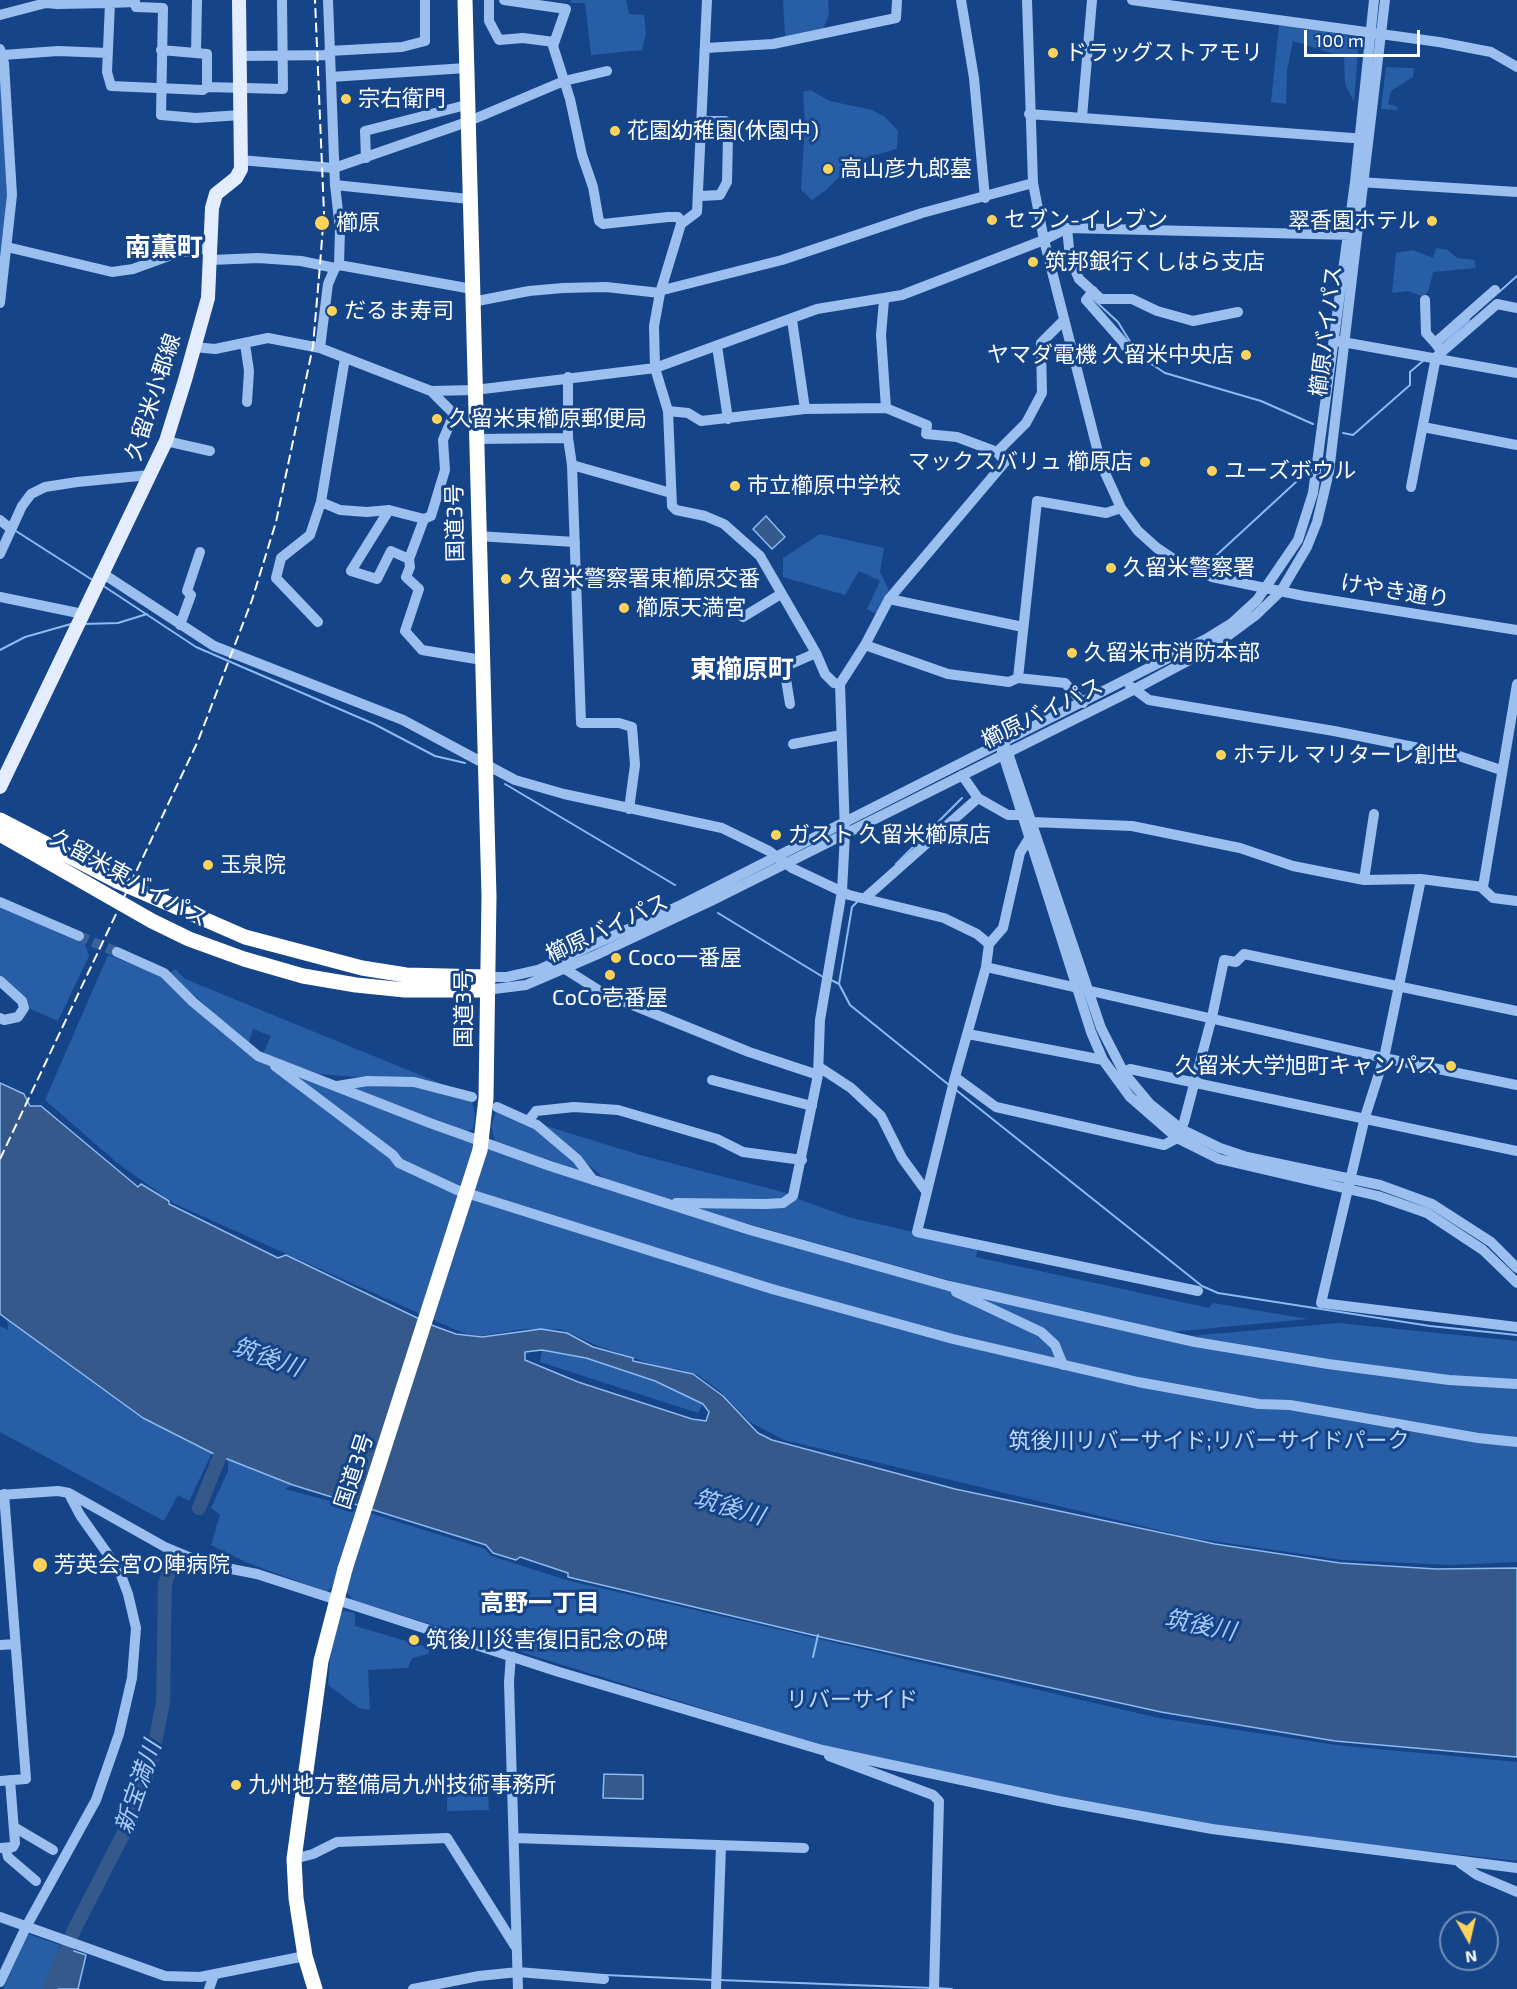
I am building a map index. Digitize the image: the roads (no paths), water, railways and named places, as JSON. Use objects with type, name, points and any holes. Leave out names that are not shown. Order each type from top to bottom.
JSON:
[{"type":"highway","name":"国道3号","points":[[315,1989],[305,1956],[296,1898],[294,1859],[313,1706],[327,1631],[481,1145],[486,1098],[489,896],[477,536],[465,0]]},
{"type":"highway","name":"久留米東バイパス","points":[[0,820],[128,886],[245,937],[362,968],[486,983]]},
{"type":"highway","name":"久留米東バイパス","points":[[0,834],[152,921],[189,939],[244,959],[303,976],[405,990],[486,983]]},
{"type":"main road","name":"久留米小郡線","points":[[0,787],[166,441],[208,298],[212,208],[216,194],[236,178],[241,169],[239,0]]},
{"type":"street","points":[[196,53],[197,0]]},
{"type":"street","points":[[110,3],[107,72],[111,86],[203,90],[207,87],[283,89],[282,0]]},
{"type":"street","points":[[320,348],[328,284],[337,267],[340,229],[334,168],[327,0]]},
{"type":"street","points":[[240,56],[283,57],[402,47],[426,41],[425,0]]},
{"type":"street","points":[[489,0],[489,21],[499,40],[523,38],[554,42]]},
{"type":"street","points":[[504,0],[566,9],[554,42],[582,155],[593,187],[599,221],[603,224],[678,217],[682,223]]},
{"type":"street","points":[[707,0],[700,196],[697,212],[682,223],[661,292],[654,326],[655,368],[668,411],[672,506],[676,510],[705,516],[724,524],[760,556],[816,653],[825,674],[834,683],[840,684]]},
{"type":"street","points":[[706,48],[773,44],[896,18],[898,0]]},
{"type":"street","points":[[961,0],[974,78],[986,198]]},
{"type":"street","name":"けやき通り","points":[[1027,0],[1033,183],[1044,240],[1101,464],[1121,508],[1138,531],[1156,548],[1175,560],[1212,577],[1281,591],[1517,630]]},
{"type":"street","points":[[1082,117],[1092,0]]},
{"type":"street","points":[[1132,0],[1491,52],[1517,67]]},
{"type":"street","name":"櫛原バイパス","points":[[486,983],[526,985],[566,969],[1130,685],[1210,649],[1256,615],[1281,591],[1307,547],[1325,497],[1339,342],[1360,182],[1369,34],[1374,0]]},
{"type":"street","name":"櫛原バイパス","points":[[1364,139],[1385,0]]},
{"type":"street","points":[[0,15],[45,2],[135,2],[135,7],[163,8],[161,115],[196,117],[241,115]]},
{"type":"street","points":[[161,50],[207,54],[207,87]]},
{"type":"street","points":[[0,303],[12,195],[1,52],[108,53]]},
{"type":"street","points":[[331,78],[466,68]]},
{"type":"street","points":[[240,160],[334,168],[467,122],[564,81],[607,71]]},
{"type":"street","points":[[366,158],[365,131],[466,105]]},
{"type":"street","points":[[1029,114],[1364,139]]},
{"type":"street","points":[[700,196],[720,195],[727,182],[728,137],[725,121],[703,121]]},
{"type":"street","points":[[1360,182],[1517,192]]},
{"type":"street","points":[[7,247],[112,272],[133,269],[177,253],[211,254],[301,261],[472,296],[563,288],[606,287],[661,292],[782,260],[922,213],[986,198],[1033,183]]},
{"type":"street","points":[[335,185],[469,199]]},
{"type":"street","points":[[431,392],[475,390],[655,368],[817,309],[838,304],[884,300],[1044,240],[1067,228],[1352,235]]},
{"type":"street","points":[[1067,228],[1070,258],[1079,279],[1101,298],[1132,299],[1157,311],[1193,321],[1238,312]]},
{"type":"street","points":[[1435,342],[1495,290]]},
{"type":"street","points":[[1093,291],[1086,300],[1124,342],[1132,358]]},
{"type":"street","points":[[884,300],[881,335],[886,408]]},
{"type":"street","points":[[1411,488],[1439,355],[1435,342],[1426,333],[1425,300]]},
{"type":"street","points":[[1439,355],[1497,304],[1517,308]]},
{"type":"street","points":[[792,320],[805,409]]},
{"type":"street","points":[[998,452],[1026,423],[1042,393],[1041,343],[1064,320]]},
{"type":"street","points":[[194,347],[215,349],[268,338],[320,348],[431,392],[454,414],[443,440],[445,470],[431,516],[424,519],[390,510],[368,512],[340,510],[321,501]]},
{"type":"street","points":[[1339,342],[1439,355],[1517,374]]},
{"type":"street","name":"櫛原バイパス","points":[[844,829],[962,775],[1083,703],[1130,685],[1232,623],[1268,588],[1298,540],[1307,518],[1318,469],[1339,342]]},
{"type":"street","points":[[245,344],[249,371],[247,402]]},
{"type":"street","points":[[717,346],[728,419]]},
{"type":"street","points":[[318,622],[276,578],[281,558],[310,535],[321,501],[345,358]]},
{"type":"street","points":[[568,377],[568,438],[572,465],[581,723],[619,723],[632,727],[635,765],[628,808]]},
{"type":"street","points":[[664,1203],[783,1203],[793,1196],[818,1071],[820,1020],[846,893],[840,684],[865,645],[889,599],[1005,462],[998,452],[957,437],[927,434],[927,425],[886,408],[805,409],[701,421],[688,413],[668,411]]},
{"type":"street","points":[[1423,427],[1517,445]]},
{"type":"street","points":[[476,439],[568,438]]},
{"type":"street","points":[[166,441],[210,451]]},
{"type":"street","points":[[572,465],[671,493]]},
{"type":"street","points":[[0,554],[31,494],[45,487],[116,476],[150,475]]},
{"type":"street","points":[[1018,678],[1036,501],[1106,513],[1121,508]]},
{"type":"street","points":[[390,510],[351,571],[377,579],[392,551],[409,559]]},
{"type":"street","points":[[424,519],[409,559],[411,567],[406,577],[419,589],[405,631],[422,650],[482,660]]},
{"type":"street","points":[[0,520],[11,529]]},
{"type":"street","points":[[477,536],[575,542]]},
{"type":"street","points":[[180,625],[191,595],[187,591],[200,552]]},
{"type":"street","points":[[102,573],[214,646],[403,720],[515,780],[722,828],[846,893],[944,918],[989,944]]},
{"type":"street","points":[[658,604],[730,604],[743,617],[781,594]]},
{"type":"street","points":[[0,597],[83,614]]},
{"type":"street","points":[[889,599],[1023,627]]},
{"type":"street","points":[[865,645],[948,674],[1009,682],[1018,678],[1065,683],[1083,703]]},
{"type":"street","points":[[790,704],[784,667],[816,653]]},
{"type":"street","points":[[1480,886],[1483,886],[1517,684]]},
{"type":"street","points":[[1130,685],[1149,700],[1334,731],[1459,756],[1501,770]]},
{"type":"street","points":[[793,744],[841,735]]},
{"type":"street","points":[[1004,750],[1020,815],[1103,1060],[1130,1097],[1179,1134],[1219,1159],[1243,1167],[1349,1184],[1399,1202],[1427,1213],[1487,1246],[1517,1268]]},
{"type":"street","points":[[1004,750],[1032,822],[1101,1028],[1124,1073],[1179,1134]]},
{"type":"street","points":[[962,775],[978,798],[1008,814],[1020,815]]},
{"type":"street","points":[[865,898],[978,798]]},
{"type":"street","points":[[1364,880],[1374,814]]},
{"type":"street","points":[[1032,822],[1132,826],[1240,848],[1293,866],[1364,880],[1421,879],[1480,886],[1493,898],[1517,902]]},
{"type":"street","points":[[1028,840],[1020,853],[1003,928],[989,944],[986,967],[953,1084],[917,1232],[1198,1291]]},
{"type":"street","points":[[1421,879],[1384,1058],[1365,1118],[1321,1303],[1517,1327]]},
{"type":"street","points":[[0,902],[79,936]]},
{"type":"street","name":"櫛原バイパス","points":[[486,983],[538,970],[686,908]]},
{"type":"street","points":[[117,952],[164,973],[240,1042],[393,1155],[399,1163],[457,1190],[801,1297],[905,1327],[1063,1365],[1259,1404],[1290,1405],[1469,1436],[1517,1442]]},
{"type":"street","points":[[953,1084],[996,1107],[1164,1145],[1179,1134],[1212,1017],[1224,960],[1236,962],[1244,954],[1517,1011]]},
{"type":"street","points":[[986,967],[1384,1058],[1517,1084]]},
{"type":"street","points":[[566,969],[603,993],[749,1052],[818,1071],[851,1088],[881,1116],[902,1158],[926,1191]]},
{"type":"street","points":[[0,981],[22,1001],[24,1008],[18,1017],[4,1020],[0,1018]]},
{"type":"street","points":[[968,1034],[1103,1060]]},
{"type":"street","points":[[264,1058],[481,1145],[845,1258],[938,1283],[1194,1342],[1328,1364],[1449,1380],[1517,1384]]},
{"type":"street","points":[[1124,1073],[1130,1070],[1194,1082],[1517,1151]]},
{"type":"street","points":[[712,1080],[812,1106]]},
{"type":"street","points":[[336,1086],[368,1081],[414,1082],[472,1097]]},
{"type":"street","points":[[497,1107],[529,1120],[577,1160],[594,1180]]},
{"type":"street","points":[[529,1120],[536,1111],[574,1107],[618,1110],[717,1139],[742,1152],[802,1160]]},
{"type":"street","points":[[1487,1246],[1517,1283]]},
{"type":"street","points":[[938,1283],[1041,1332],[1055,1345],[1063,1365]]},
{"type":"street","points":[[36,1881],[8,1857],[3,1848],[13,1847],[15,1843],[5,1780],[26,1779],[2,1494],[58,1491],[69,1493],[165,1547],[206,1564],[256,1574],[335,1601],[822,1750],[1048,1799],[1212,1828],[1517,1868]]},
{"type":"street","points":[[0,1982],[26,1927],[96,1800],[128,1700],[135,1648],[136,1628],[133,1609],[119,1570],[80,1515],[69,1493]]},
{"type":"street","points":[[0,1645],[15,1644]]},
{"type":"street","points":[[511,1655],[509,1682],[518,1989]]},
{"type":"street","points":[[822,1750],[833,1759],[933,1795],[939,1801],[934,1989]]},
{"type":"street","points":[[14,1827],[53,1850]]},
{"type":"street","points":[[294,1859],[313,1854],[337,1842],[447,1838],[516,1948]]},
{"type":"street","points":[[514,1838],[804,1848]]},
{"type":"street","points":[[716,1989],[721,1846]]},
{"type":"street","points":[[1457,1861],[1477,1875],[1517,1892]]},
{"type":"street","points":[[0,1917],[165,1976],[214,1975],[305,1956]]},
{"type":"street","points":[[413,1989],[455,1985],[518,1972],[604,1979]]},
{"type":"street","points":[[209,1989],[214,1975]]},
{"type":"water","points":[[766,516],[785,537],[772,549],[753,529]]},
{"type":"water","name":"筑後川","points":[[0,1083],[24,1094],[30,1106],[41,1106],[138,1187],[141,1184],[169,1201],[169,1204],[278,1258],[286,1255],[434,1326],[456,1334],[482,1337],[541,1329],[567,1333],[593,1347],[633,1358],[633,1361],[693,1374],[723,1396],[758,1433],[772,1440],[955,1489],[1215,1544],[1340,1563],[1436,1569],[1517,1568],[1517,1757],[1335,1741],[1161,1712],[825,1638],[568,1577],[568,1573],[520,1557],[516,1560],[493,1553],[486,1545],[293,1485],[212,1453],[143,1418],[0,1314]],"holes":[[[542,1350],[586,1358],[655,1381],[703,1404],[709,1412],[706,1421],[692,1419],[578,1382],[525,1360],[525,1352]]]},
{"type":"water","points":[[604,1774],[643,1775],[643,1799],[603,1798]]},
{"type":"water","points":[[62,1947],[86,1955],[78,1989],[46,1989]]},
{"type":"waterway","points":[[1499,292],[1517,276]]},
{"type":"waterway","points":[[1092,298],[1118,322],[1139,356],[1165,373],[1261,401],[1313,424]]},
{"type":"waterway","points":[[1442,345],[1469,320]]},
{"type":"waterway","points":[[1343,433],[1353,435],[1410,385],[1410,372],[1424,360]]},
{"type":"waterway","points":[[1208,563],[1296,482]]},
{"type":"waterway","points":[[16,531],[94,581]]},
{"type":"waterway","points":[[102,585],[196,647],[374,724],[435,756],[465,763]]},
{"type":"waterway","points":[[83,624],[118,623],[147,614]]},
{"type":"waterway","points":[[0,650],[25,637],[71,624]]},
{"type":"waterway","points":[[505,784],[675,885]]},
{"type":"waterway","points":[[896,864],[962,798]]},
{"type":"waterway","points":[[839,984],[852,907],[858,901]]},
{"type":"waterway","points":[[718,913],[823,977]]},
{"type":"waterway","points":[[831,980],[839,984],[850,1005],[949,1085]]},
{"type":"waterway","points":[[956,1090],[1202,1286],[1218,1293],[1430,1326],[1517,1335]]},
{"type":"waterway","name":"新宝満川","points":[[199,1508],[226,1441]]},
{"type":"waterway","name":"新宝満川","points":[[50,1989],[74,1930],[134,1813],[151,1763],[163,1702],[165,1584],[169,1572]]},
{"type":"waterway","points":[[813,1657],[818,1635]]},
{"type":"waterway","points":[[605,1975],[713,1980]]},
{"type":"waterway","points":[[719,1980],[932,1988]]},
{"type":"waterway","points":[[937,1988],[952,1989]]},
{"type":"tunnel","points":[[79,936],[117,952]]},
{"type":"railway","points":[[0,1159],[198,741],[252,600],[276,522],[313,346],[324,213],[315,0]]},
{"type":"place","name":"ドラッグストアモリ","points":[[1053,53]]},
{"type":"place","name":"宗右衛門","points":[[346,99]]},
{"type":"place","name":"花園幼稚園(休園中)","points":[[615,131]]},
{"type":"place","name":"高山彦九郎墓","points":[[828,169]]},
{"type":"place","name":"セブン-イレブン","points":[[992,220]]},
{"type":"place","name":"翠香園ホテル","points":[[1432,221]]},
{"type":"place","name":"櫛原","points":[[322,223]]},
{"type":"place","name":"筑邦銀行くしはら支店","points":[[1033,262]]},
{"type":"place","name":"だるま寿司","points":[[332,311]]},
{"type":"place","name":"ヤマダ電機 久留米中央店","points":[[1246,355]]},
{"type":"place","name":"久留米東櫛原郵便局","points":[[437,419]]},
{"type":"place","name":"マックスバリュ 櫛原店","points":[[1145,462]]},
{"type":"place","name":"ユーズボウル","points":[[1212,471]]},
{"type":"place","name":"市立櫛原中学校","points":[[735,486]]},
{"type":"place","name":"久留米警察署","points":[[1111,568]]},
{"type":"place","name":"久留米警察署東櫛原交番","points":[[506,579]]},
{"type":"place","name":"櫛原天満宮","points":[[624,608]]},
{"type":"place","name":"久留米市消防本部","points":[[1072,653]]},
{"type":"place","name":"ホテル マリターレ創世","points":[[1221,755]]},
{"type":"place","name":"ガスト 久留米櫛原店","points":[[776,835]]},
{"type":"place","name":"玉泉院","points":[[208,865]]},
{"type":"place","name":"Coco一番屋","points":[[616,958]]},
{"type":"place","name":"CoCo壱番屋","points":[[610,975]]},
{"type":"place","name":"久留米大学旭町キャンパス","points":[[1451,1066]]},
{"type":"place","name":"芳英会宮の陣病院","points":[[40,1565]]},
{"type":"place","name":"筑後川災害復旧記念の碑","points":[[414,1640]]},
{"type":"place","name":"九州地方整備局九州技術事務所","points":[[236,1785]]},
{"type":"district","name":"南薫町","points":[[164,247]]},
{"type":"district","name":"東櫛原町","points":[[742,669]]},
{"type":"district","name":"高野一丁目","points":[[540,1603]]},
{"type":"park label","name":"筑後川リバーサイド;リバーサイドパーク","points":[[1209,1441]]},
{"type":"park label","name":"リバーサイド","points":[[852,1700]]}]
